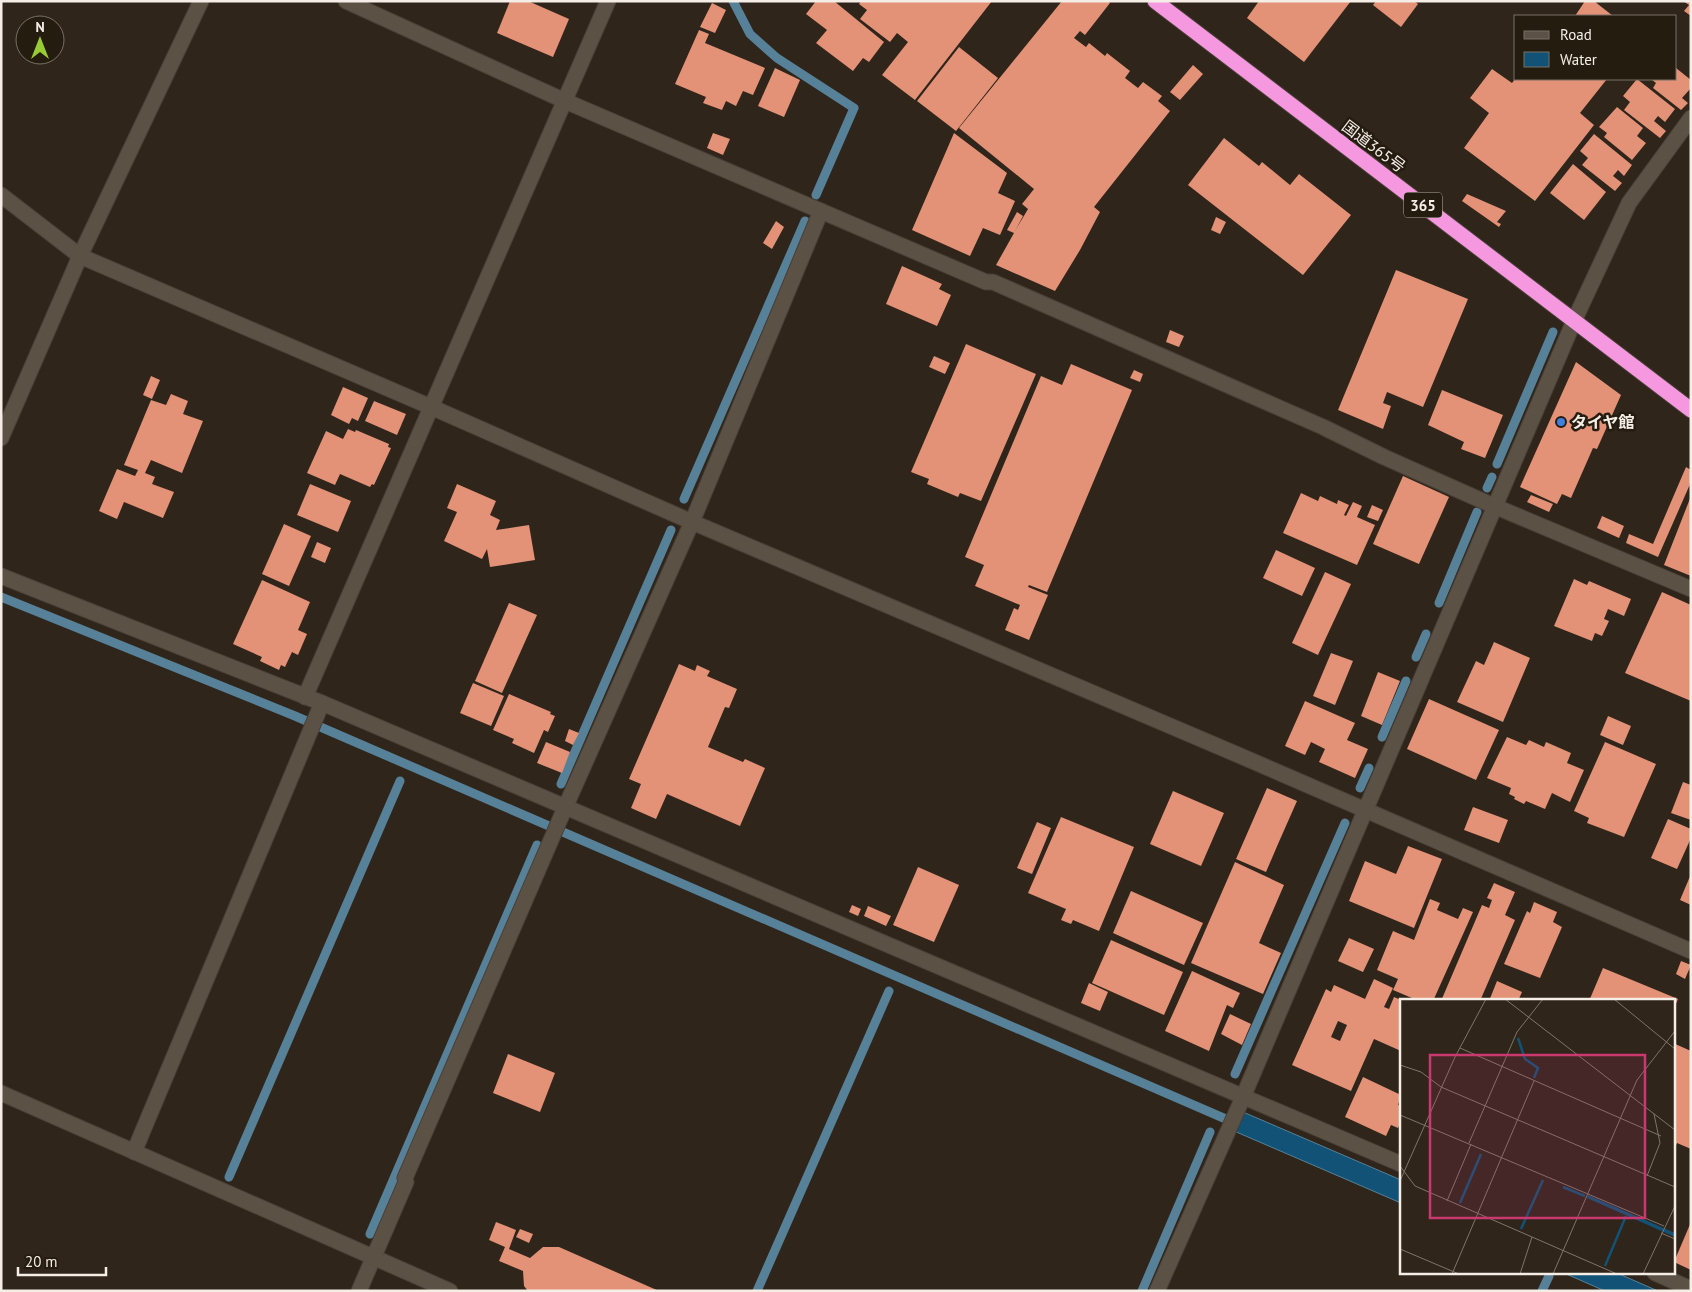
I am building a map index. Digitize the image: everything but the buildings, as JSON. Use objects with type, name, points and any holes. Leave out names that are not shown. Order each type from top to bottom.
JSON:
[{"type":"highway","name":"国道365号","points":[[1155,1],[1691,410]]},
{"type":"street","points":[[1,438],[80,256],[201,1]]},
{"type":"street","points":[[346,1],[565,101],[986,282],[993,282],[1323,427],[1384,457],[1494,506],[1691,589]]},
{"type":"street","points":[[305,697],[608,1]]},
{"type":"street","points":[[1158,1291],[1242,1100],[1574,321],[1629,204],[1691,118]]},
{"type":"street","points":[[1,195],[80,256],[692,522],[1691,951]]},
{"type":"street","points":[[360,1291],[406,1182],[405,1178],[564,808],[692,522],[821,211]]},
{"type":"street","points":[[1,576],[305,697],[1242,1100],[1400,1164]]},
{"type":"street","points":[[134,1152],[321,705]]},
{"type":"street","points":[[1,1092],[450,1291]]},
{"type":"street","points":[[1657,1274],[1691,1289]]},
{"type":"water","points":[[1243,1112],[1400,1180],[1400,1203],[1234,1131]]},
{"type":"water","points":[[1566,1274],[1619,1274],[1658,1291],[1605,1291]]},
{"type":"waterway","points":[[733,1],[750,34],[777,58],[854,108],[816,195]]},
{"type":"waterway","points":[[684,499],[805,221]]},
{"type":"waterway","points":[[1497,464],[1553,332]]},
{"type":"waterway","points":[[1487,488],[1492,477]]},
{"type":"waterway","points":[[1439,603],[1477,512]]},
{"type":"waterway","points":[[561,784],[671,530]]},
{"type":"waterway","points":[[1,597],[295,716],[1235,1123]]},
{"type":"waterway","points":[[1416,657],[1426,634]]},
{"type":"waterway","points":[[1382,737],[1406,681]]},
{"type":"waterway","points":[[1360,788],[1369,768]]},
{"type":"waterway","points":[[229,1177],[400,781]]},
{"type":"waterway","points":[[1235,1074],[1345,823]]},
{"type":"waterway","points":[[370,1234],[537,845]]},
{"type":"waterway","points":[[757,1291],[889,991]]},
{"type":"waterway","points":[[1142,1291],[1210,1132]]},
{"type":"waterway","points":[[1542,1291],[1549,1276]]},
{"type":"place","name":"タイヤ館","points":[[1561,422]]}]
